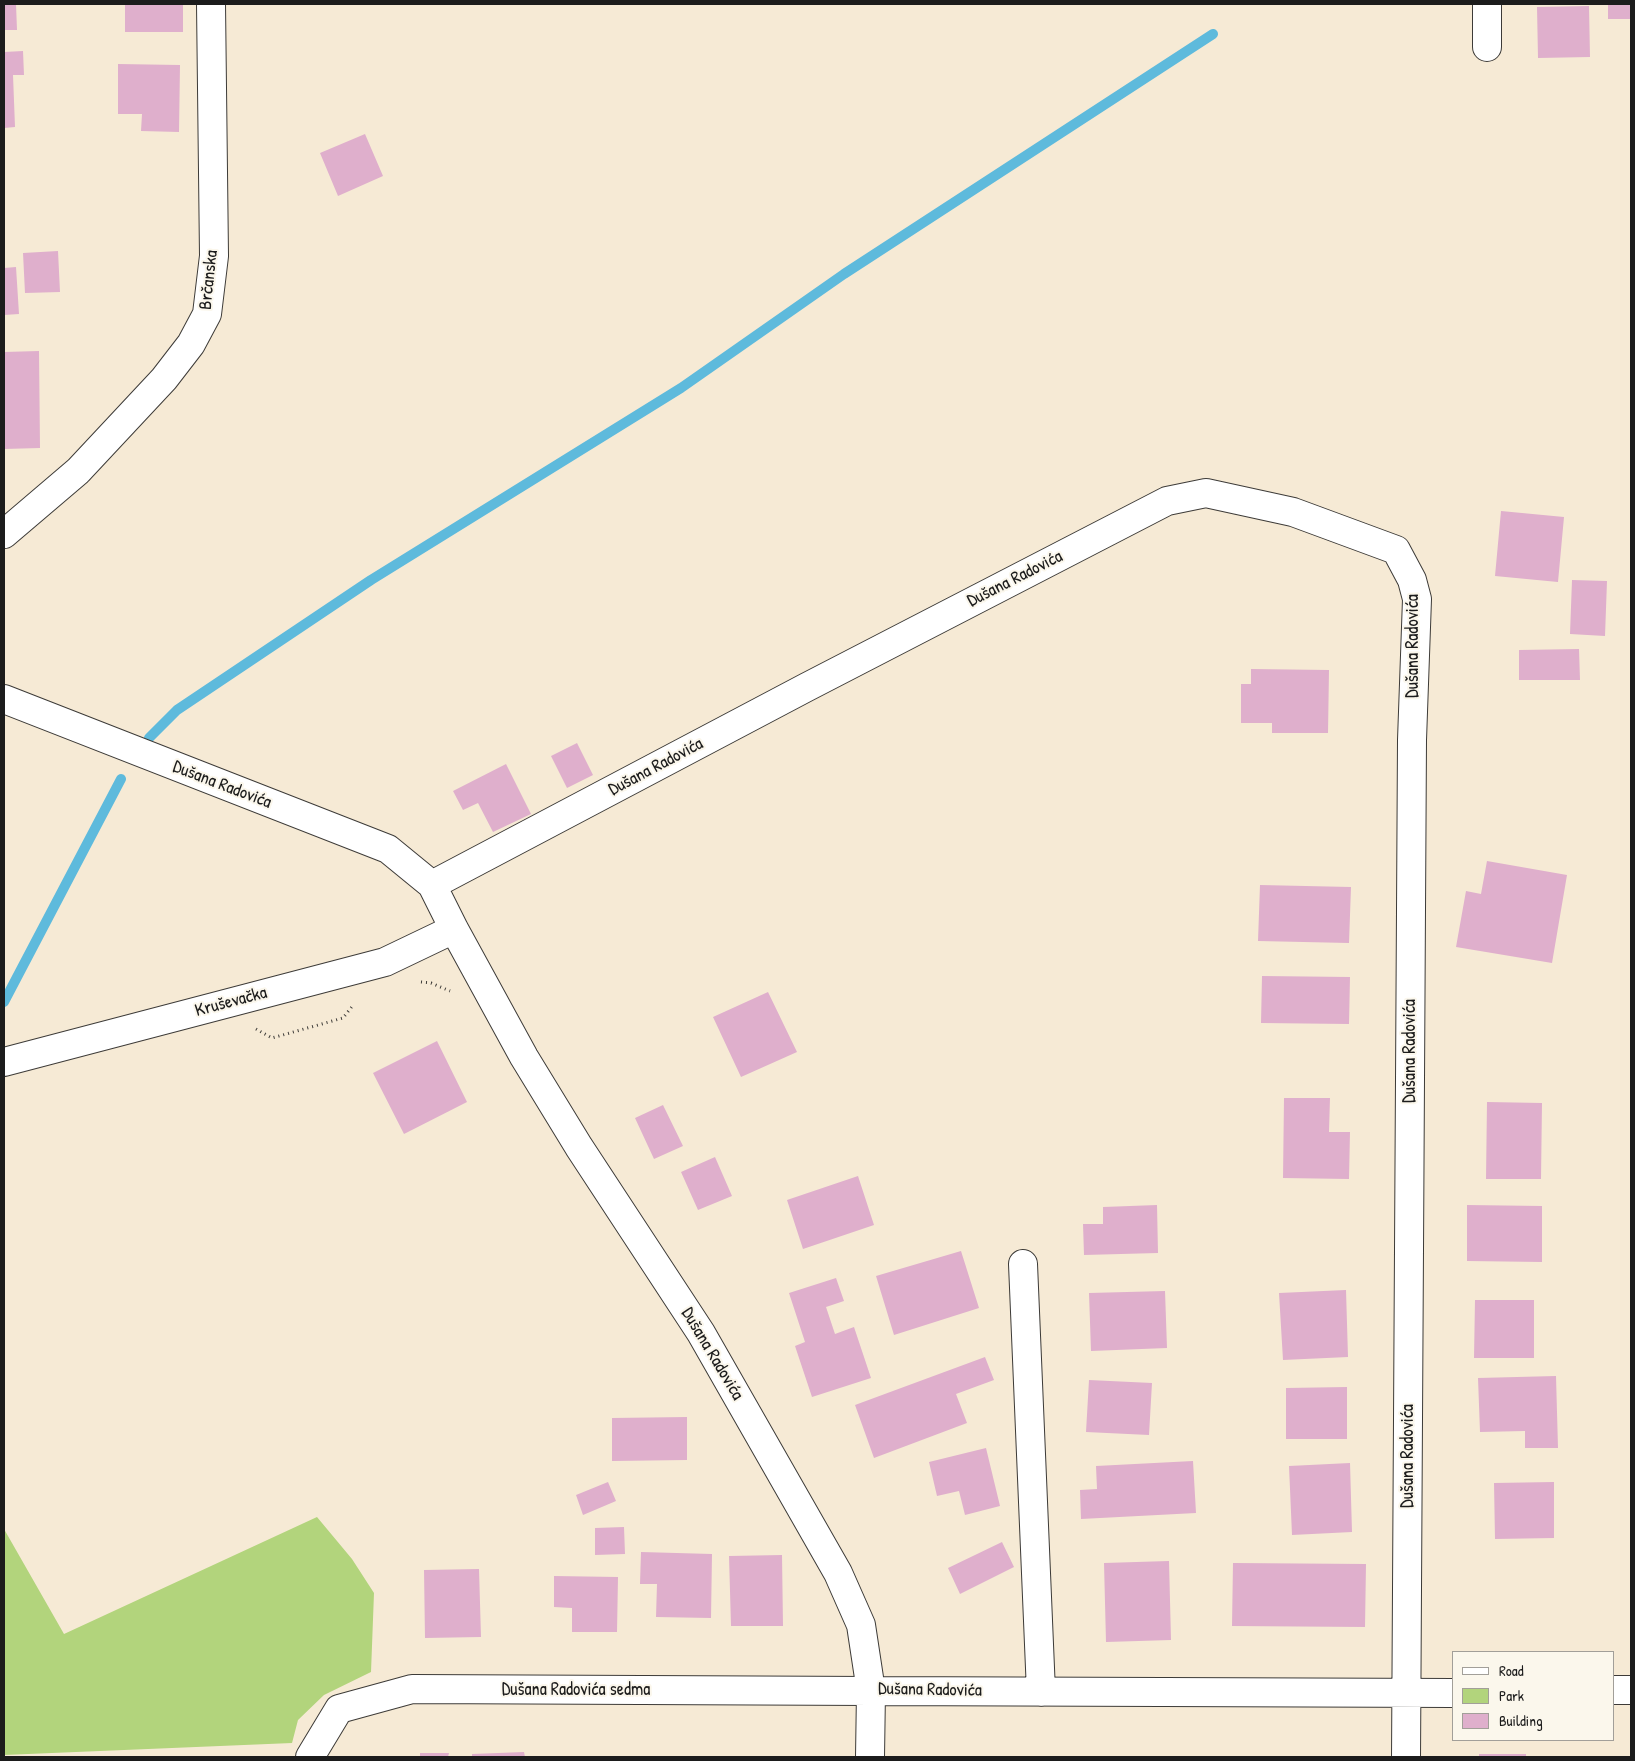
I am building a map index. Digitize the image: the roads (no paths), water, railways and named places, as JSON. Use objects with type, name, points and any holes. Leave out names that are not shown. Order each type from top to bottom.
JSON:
[{"type":"street","name":"Brčanska","points":[[4,534],[78,471],[164,380],[191,344],[207,314],[214,256],[211,4]]},
{"type":"street","points":[[1487,4],[1487,47]]},
{"type":"street","name":"Dušana Radovića","points":[[432,885],[807,687],[1166,501],[1206,493],[1293,512],[1396,550],[1412,580],[1417,599],[1412,750],[1406,1694]]},
{"type":"street","name":"Dušana Radovića","points":[[4,699],[388,849],[432,885],[524,1057],[579,1147],[701,1333],[838,1574],[860,1625],[871,1692],[1452,1693]]},
{"type":"street","name":"Kruševačka","points":[[4,1062],[385,962],[454,929]]},
{"type":"street","points":[[1023,1264],[1041,1692]]},
{"type":"street","name":"Dušana Radovića sedma","points":[[310,1757],[339,1710],[412,1690],[871,1692]]},
{"type":"street","points":[[1615,1690],[1631,1690]]},
{"type":"street","points":[[870,1757],[871,1692]]},
{"type":"street","points":[[1406,1694],[1406,1757]]},
{"type":"waterway","points":[[149,738],[177,710],[371,580],[681,388],[844,274],[1213,34]]},
{"type":"waterway","points":[[4,1002],[121,779]]}]
